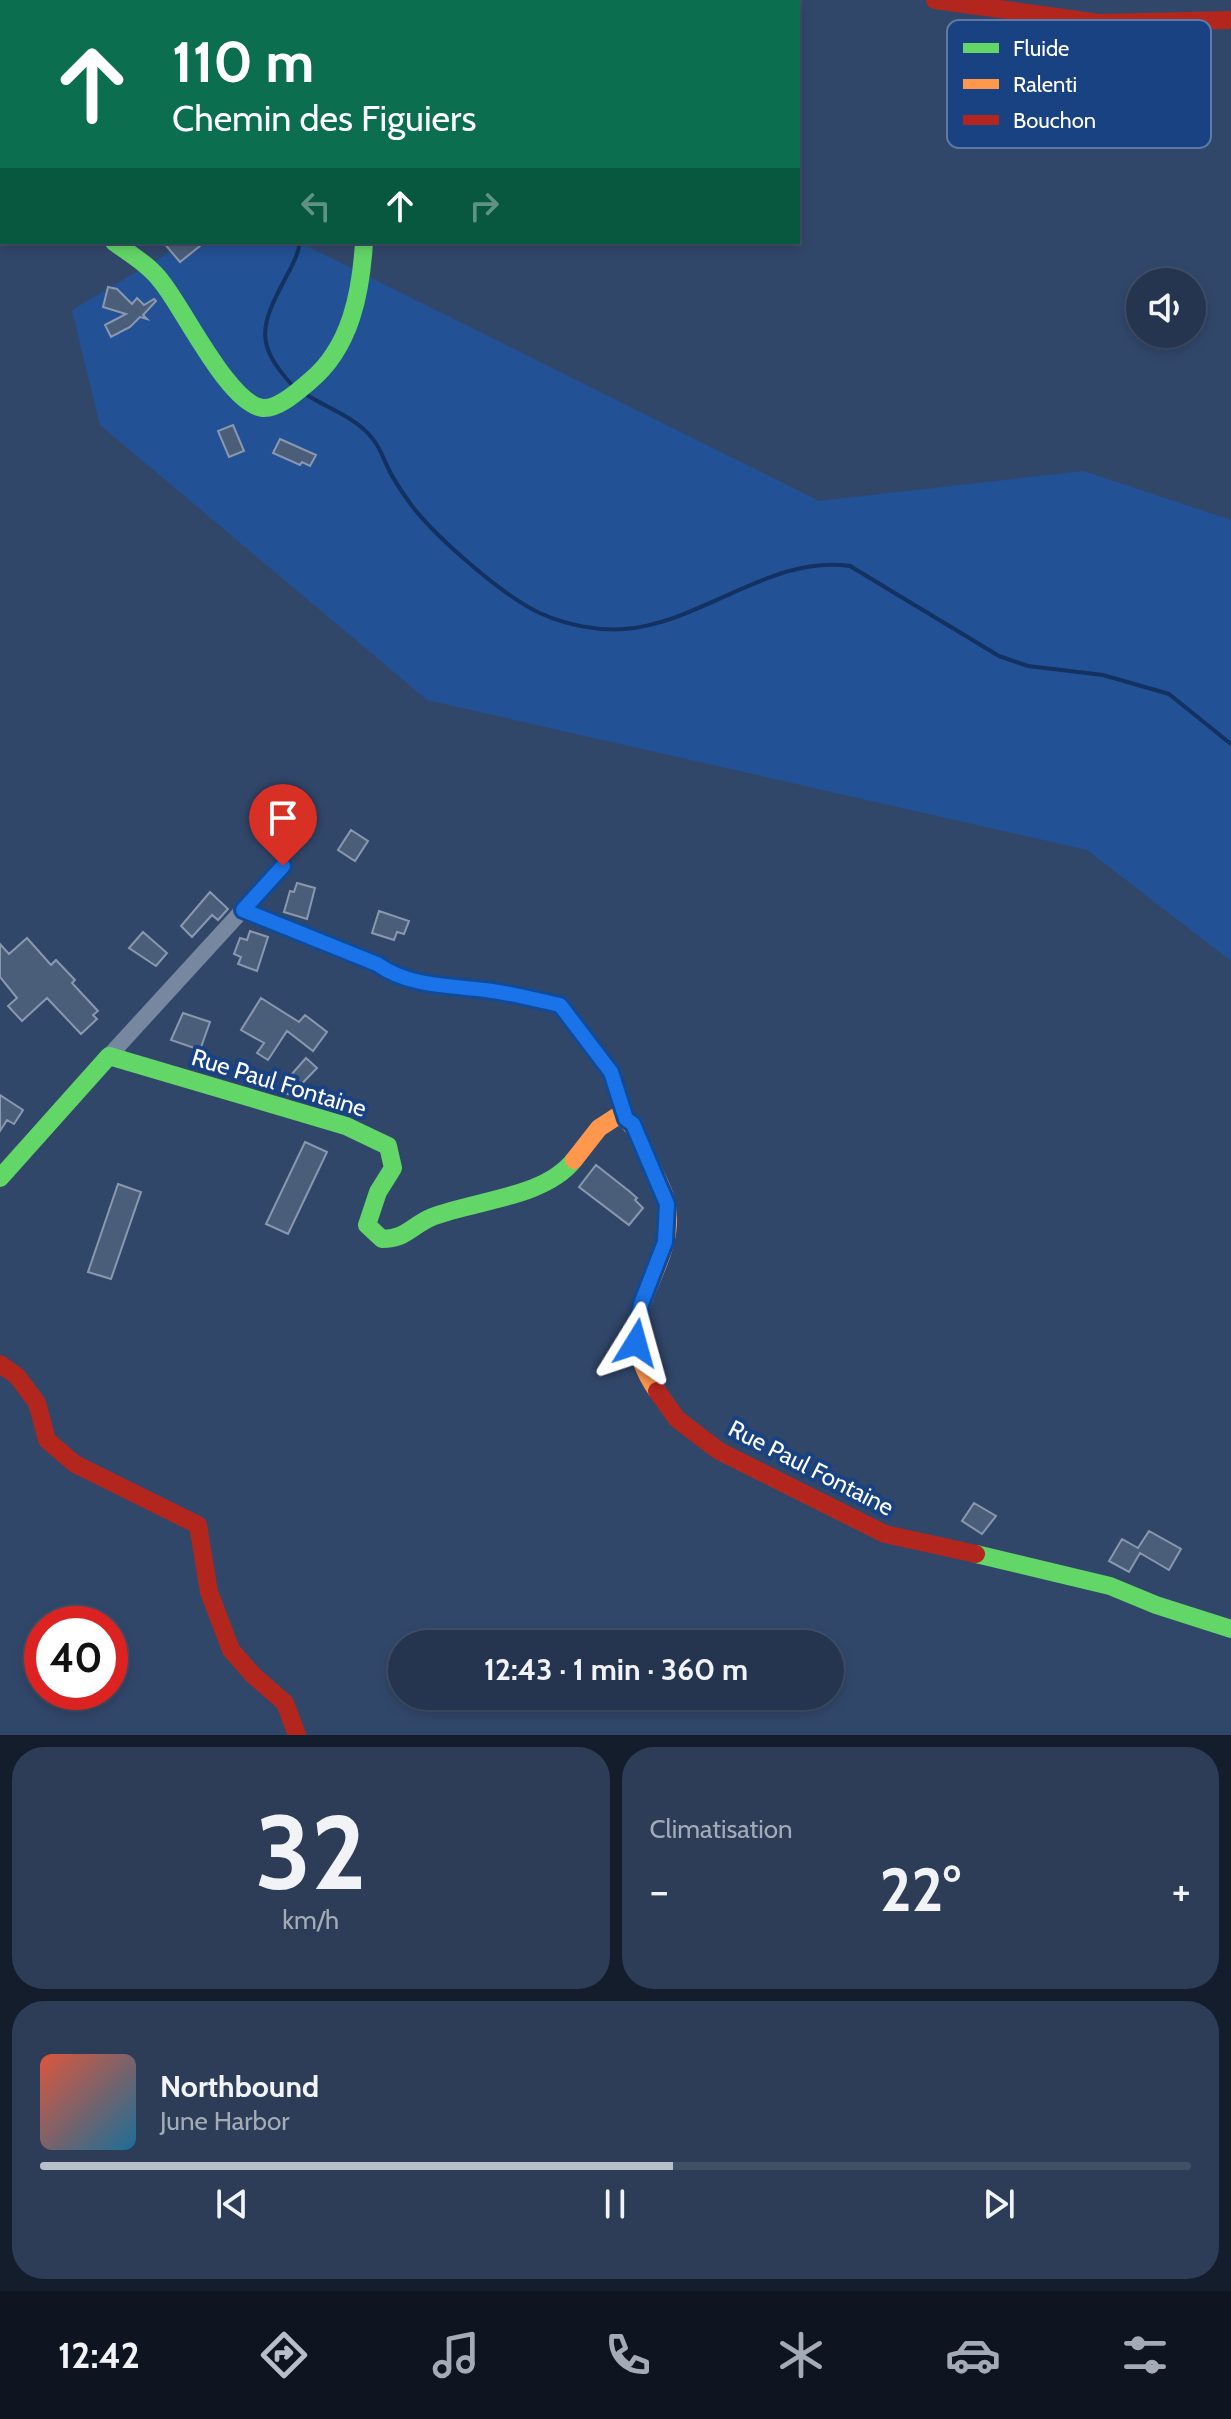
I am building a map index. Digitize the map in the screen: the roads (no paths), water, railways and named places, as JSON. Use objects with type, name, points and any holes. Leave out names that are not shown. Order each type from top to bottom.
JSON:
[{"type":"street","points":[[935,0],[1078,20]]},
{"type":"street","points":[[1211,22],[1231,20]]},
{"type":"street","points":[[117,244],[162,281],[230,385],[251,405],[261,408],[273,406],[312,379],[330,360],[344,338],[357,295],[364,244]]},
{"type":"street","points":[[0,1178],[27,1152],[79,1083],[109,1056],[283,866]]},
{"type":"street","points":[[243,910],[377,964],[393,975],[448,988],[490,991],[560,1005],[611,1072],[626,1119]]},
{"type":"street","name":"Rue Paul Fontaine","points":[[109,1056],[346,1126],[380,1140],[388,1146],[393,1168],[378,1192],[367,1225],[382,1239],[398,1239],[430,1218],[451,1210],[532,1188],[566,1170],[599,1128],[619,1115],[633,1124],[667,1204],[665,1242],[641,1304],[636,1343],[648,1377],[677,1419],[719,1451],[885,1534],[1110,1586],[1156,1605],[1231,1629]]},
{"type":"street","points":[[0,1364],[17,1376],[37,1403],[47,1440],[75,1464],[198,1525],[209,1592],[231,1650],[253,1675],[285,1703],[297,1735]]},
{"type":"waterway","points":[[293,386],[272,358],[265,334],[271,309],[300,244]]},
{"type":"waterway","points":[[307,395],[365,431],[377,445],[412,506],[454,550],[510,595],[552,618],[582,626],[624,629],[680,615],[792,570],[821,565],[850,566],[999,656],[1028,666],[1103,675],[1169,694],[1231,744]]}]
